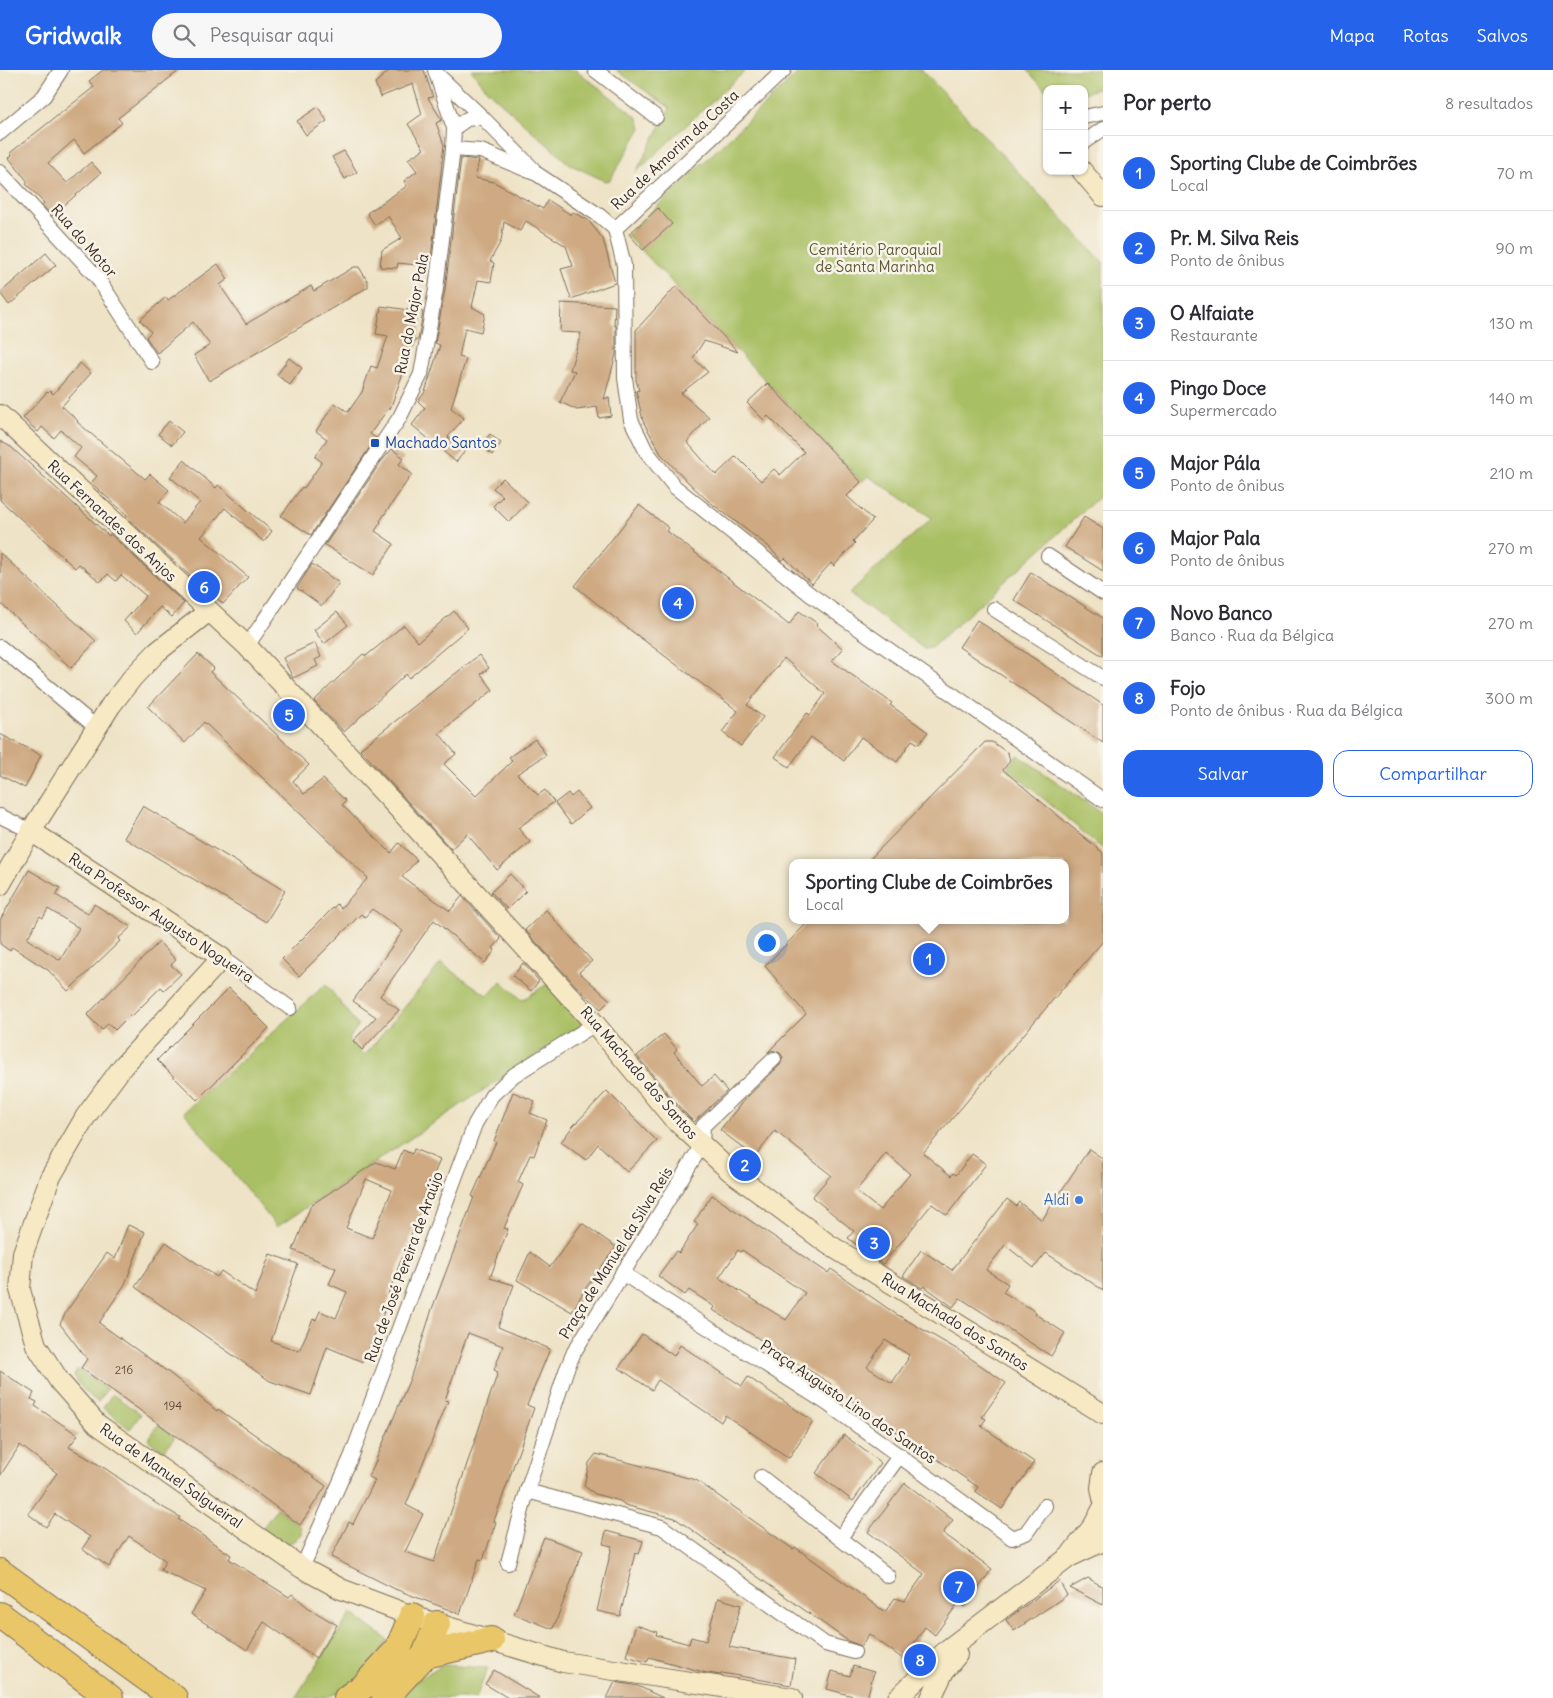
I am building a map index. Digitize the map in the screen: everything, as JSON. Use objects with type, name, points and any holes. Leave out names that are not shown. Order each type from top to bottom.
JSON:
[{"type":"highway","points":[[0,1572],[167,1692],[190,1698]]},
{"type":"highway","points":[[0,1615],[110,1698]]},
{"type":"highway","points":[[425,1620],[425,1655]]},
{"type":"highway","points":[[347,1698],[364,1686],[425,1620]]},
{"type":"highway","points":[[385,1698],[425,1655],[483,1638]]},
{"type":"street","points":[[0,132],[44,96],[61,70]]},
{"type":"street","points":[[595,70],[656,117]]},
{"type":"street","name":"Rua de Amorim da Costa","points":[[453,149],[481,151],[537,174],[600,216],[616,229],[784,70]]},
{"type":"street","points":[[435,71],[454,128],[467,119],[482,117]]},
{"type":"street","name":"Rua de Amorim da Costa","points":[[435,71],[537,174]]},
{"type":"street","points":[[1088,116],[1103,113]]},
{"type":"street","name":"Rua do Major Pala","points":[[247,646],[400,417],[421,374],[436,289],[454,128]]},
{"type":"street","points":[[1088,139],[1103,129]]},
{"type":"street","name":"Rua do Motor","points":[[0,172],[97,277],[152,362]]},
{"type":"street","points":[[1085,175],[1103,196]]},
{"type":"street","points":[[616,229],[624,265],[625,378],[631,420],[646,451],[675,487],[811,595],[1103,800]]},
{"type":"street","name":"Rua Fernandes dos Anjos","points":[[0,415],[247,646]]},
{"type":"street","points":[[1048,556],[1103,593]]},
{"type":"street","points":[[994,609],[1103,678]]},
{"type":"street","points":[[0,885],[31,831],[111,705],[133,677],[158,652],[209,611]]},
{"type":"street","name":"Rua Machado dos Santos","points":[[247,646],[596,1024],[674,1118],[730,1172],[828,1244],[1103,1414]]},
{"type":"street","points":[[0,647],[97,728]]},
{"type":"street","points":[[0,816],[31,831]]},
{"type":"street","name":"Rua Professor Augusto Nogueira","points":[[31,831],[222,958],[290,1008]]},
{"type":"street","name":"Rua de Manuel Salgueiral","points":[[222,958],[123,1066],[86,1116],[50,1178],[23,1253],[20,1290],[36,1345],[60,1382],[97,1424],[302,1568],[341,1589],[425,1620],[563,1662],[792,1698]]},
{"type":"street","name":"Rua de José Pereira de Araújo","points":[[302,1568],[352,1454],[475,1124],[492,1095],[514,1075],[596,1024]]},
{"type":"street","name":"Praça de Manuel da Silva Reis","points":[[508,1563],[526,1491],[574,1352],[702,1145],[703,1126],[774,1059]]},
{"type":"street","name":"Praça Augusto Lino dos Santos","points":[[622,1273],[828,1404],[1012,1538],[1026,1533],[1045,1506]]},
{"type":"street","points":[[840,1538],[900,1455]]},
{"type":"street","points":[[1103,1473],[1101,1488],[1103,1498]]},
{"type":"street","points":[[761,1476],[888,1576]]},
{"type":"street","points":[[526,1491],[662,1527],[825,1644],[854,1652]]},
{"type":"street","points":[[1069,1557],[1094,1526],[1103,1508]]},
{"type":"street","points":[[898,1698],[947,1650],[1069,1557],[1103,1541]]},
{"type":"street","points":[[931,1698],[944,1672],[978,1627]]},
{"type":"green space","points":[[471,70],[576,70],[638,118],[641,128],[610,180],[605,181],[569,164],[489,92]]},
{"type":"green space","points":[[616,70],[746,70],[636,172],[670,108]]},
{"type":"green space","name":"Cemitério Paroquial de Santa Marinha","points":[[801,70],[922,70],[1103,262],[1103,493],[931,648],[924,649],[849,593],[932,518],[868,476],[862,482],[627,235]]},
{"type":"green space","points":[[1027,70],[1103,70],[1103,87],[1088,92],[1088,85],[1043,85],[1043,88]]},
{"type":"green space","points":[[1018,755],[1103,814],[1103,849],[1007,768]]},
{"type":"green space","points":[[441,963],[488,996],[501,981],[522,1000],[547,984],[583,1024],[277,1227],[184,1112],[326,984],[358,1026],[348,1040],[365,1055]]},
{"type":"green space","points":[[77,1369],[107,1389],[98,1402],[78,1383],[74,1375]]},
{"type":"green space","points":[[112,1394],[141,1414],[130,1429],[103,1408]]},
{"type":"green space","points":[[158,1425],[175,1437],[164,1451],[148,1440]]},
{"type":"green space","points":[[277,1508],[301,1527],[301,1534],[294,1541],[284,1544],[262,1529]]},
{"type":"green space","points":[[351,1613],[388,1640],[362,1674],[346,1688],[326,1697],[295,1698]]},
{"type":"green space","points":[[442,1665],[488,1668],[476,1698],[401,1698],[415,1681]]},
{"type":"building","points":[[103,70],[180,70],[118,118],[122,123],[84,153],[74,140],[48,163],[67,183],[91,162],[101,173],[52,216],[42,205],[44,203],[26,184],[28,182],[9,158],[12,155],[10,153],[94,87],[89,81]]},
{"type":"building","points":[[390,70],[424,70],[433,97],[428,98],[442,120],[436,123],[444,145],[431,259],[418,258],[416,265],[398,263],[397,268],[380,267],[382,250],[402,238],[388,216],[375,225],[367,213],[407,186],[404,181],[417,171],[408,159],[424,149],[408,124],[422,114],[413,84],[380,97],[375,83]]},
{"type":"building","points":[[318,107],[327,121],[306,135],[297,121]]},
{"type":"building","points":[[344,151],[357,172],[345,179],[332,157]]},
{"type":"building","points":[[461,158],[479,160],[475,178],[494,182],[543,209],[548,200],[571,215],[573,212],[588,220],[603,239],[615,283],[571,299],[561,269],[573,266],[566,246],[526,221],[520,231],[504,222],[501,241],[490,261],[494,263],[491,282],[478,280],[472,307],[485,314],[481,332],[465,328],[459,357],[466,359],[451,408],[464,418],[448,437],[465,451],[456,462],[412,425],[425,408],[418,401],[425,392],[440,345],[435,343],[445,290]]},
{"type":"building","points":[[658,208],[672,224],[643,250],[629,234]]},
{"type":"building","points":[[46,253],[56,265],[9,305],[0,293]]},
{"type":"building","points":[[218,264],[228,279],[220,285],[246,324],[311,286],[314,291],[354,267],[359,267],[368,282],[368,287],[209,381],[194,355],[210,345],[193,322],[157,353],[146,337],[151,332],[140,320],[166,297],[168,300]]},
{"type":"building","points":[[676,286],[738,352],[704,341],[693,358],[708,372],[681,393],[709,417],[687,442],[716,475],[736,456],[761,481],[774,469],[780,475],[804,452],[768,416],[764,420],[747,403],[768,383],[861,482],[847,496],[873,520],[853,541],[855,543],[834,566],[831,563],[812,584],[785,558],[782,561],[768,546],[707,500],[689,483],[661,454],[643,421],[636,391],[639,390],[636,380],[636,330]]},
{"type":"building","points":[[561,303],[615,306],[616,354],[604,399],[609,397],[611,416],[599,418],[597,407],[577,410],[560,402],[575,371],[570,370],[581,333],[560,332]]},
{"type":"building","points":[[381,306],[423,312],[418,340],[415,340],[390,409],[388,409],[370,434],[376,438],[311,535],[281,516],[322,462],[315,457],[327,439],[316,431],[335,403],[348,412],[362,392],[371,366],[377,368],[388,336],[376,334]]},
{"type":"building","points":[[289,358],[302,368],[290,385],[277,375]]},
{"type":"building","points":[[80,363],[91,373],[62,406],[77,422],[145,479],[150,474],[169,490],[159,502],[183,523],[200,502],[170,477],[184,460],[216,488],[218,485],[272,531],[264,542],[225,508],[201,537],[248,577],[223,604],[200,585],[91,483],[97,476],[74,457],[81,448],[61,430],[54,438],[42,427],[38,432],[23,418],[47,392],[50,391],[53,394]]},
{"type":"building","points":[[169,421],[183,432],[172,445],[158,434]]},
{"type":"building","points":[[490,434],[501,443],[492,455],[481,445]]},
{"type":"building","points":[[0,441],[11,447],[109,536],[110,534],[184,603],[172,617],[160,607],[137,633],[124,621],[146,596],[121,575],[116,581],[108,574],[100,582],[79,564],[75,568],[0,500]]},
{"type":"building","points":[[392,449],[404,458],[399,464],[412,474],[375,531],[394,544],[373,575],[325,545],[380,463]]},
{"type":"building","points":[[503,478],[528,502],[509,522],[493,506],[503,496],[493,488]]},
{"type":"building","points":[[639,505],[669,528],[667,531],[789,625],[799,611],[817,623],[816,625],[843,649],[832,661],[892,703],[890,705],[928,732],[919,744],[912,740],[897,762],[861,737],[844,761],[811,737],[789,767],[775,757],[807,713],[810,715],[825,694],[784,658],[747,705],[763,717],[741,746],[722,732],[738,711],[575,586]]},
{"type":"building","points":[[1084,517],[1103,529],[1103,571],[1065,547]]},
{"type":"building","points":[[0,553],[96,641],[71,668],[0,603]]},
{"type":"building","points":[[312,564],[339,583],[322,606],[297,588]]},
{"type":"building","points":[[1031,572],[1103,618],[1103,656],[1014,600]]},
{"type":"building","points":[[454,611],[468,628],[409,678],[406,674],[344,732],[314,701],[363,654],[366,656],[404,625],[418,642]]},
{"type":"building","points":[[337,612],[348,625],[324,644],[314,630]]},
{"type":"building","points":[[977,620],[1103,705],[1103,743],[959,647]]},
{"type":"building","points":[[315,643],[321,657],[315,660],[318,666],[293,678],[283,658]]},
{"type":"building","points":[[198,654],[214,668],[210,672],[309,765],[293,781],[304,794],[323,779],[346,801],[342,805],[391,853],[399,843],[417,860],[402,877],[450,911],[462,896],[501,939],[493,948],[495,950],[485,963],[434,920],[380,996],[399,1010],[362,1050],[353,1041],[376,1017],[353,1001],[403,931],[372,909],[365,917],[361,914],[299,976],[282,959],[337,904],[341,908],[368,878],[204,722],[185,743],[148,707]]},
{"type":"building","points":[[479,655],[489,668],[481,674],[493,690],[439,733],[456,754],[444,764],[476,796],[512,761],[509,757],[535,739],[546,755],[517,774],[538,795],[545,790],[554,802],[518,828],[530,842],[497,870],[467,834],[451,849],[360,749]]},
{"type":"building","points":[[0,734],[41,755],[25,788],[0,775]]},
{"type":"building","points":[[985,742],[992,742],[1008,753],[1010,761],[1003,770],[1103,853],[1103,941],[923,1153],[951,1176],[953,1173],[956,1175],[972,1154],[986,1164],[947,1215],[932,1204],[883,1264],[848,1238],[854,1231],[812,1197],[831,1175],[775,1131],[755,1157],[720,1130],[744,1100],[780,1065],[783,1057],[780,1053],[772,1050],[767,1053],[806,1014],[765,966],[806,924],[1069,924],[1069,859],[870,859]],"holes":[[[886,1153],[910,1174],[880,1210],[856,1191]]]},
{"type":"building","points":[[577,792],[590,808],[571,824],[555,803],[568,793],[571,797]]},
{"type":"building","points":[[143,806],[285,891],[266,922],[124,838]]},
{"type":"building","points":[[29,870],[60,888],[56,895],[88,914],[94,904],[131,927],[118,939],[120,941],[68,991],[48,970],[12,947],[10,951],[0,944],[0,920]],"holes":[[[48,909],[79,928],[60,960],[27,939],[40,916],[43,918]]]},
{"type":"building","points":[[510,874],[526,891],[507,909],[491,892]]},
{"type":"building","points":[[546,910],[592,961],[579,972],[610,1000],[601,1009],[580,990],[525,930]]},
{"type":"building","points":[[159,942],[176,960],[171,965],[181,974],[164,990],[161,987],[115,1030],[108,1023],[102,1030],[87,1015]]},
{"type":"building","points":[[523,963],[539,981],[531,991],[513,976]]},
{"type":"building","points":[[229,988],[269,1028],[197,1100],[157,1060]]},
{"type":"building","points":[[664,1034],[677,1049],[674,1052],[702,1086],[714,1076],[727,1091],[694,1122],[637,1056]]},
{"type":"building","points":[[607,1091],[657,1141],[627,1172],[598,1144],[586,1160],[561,1142],[573,1126]]},
{"type":"building","points":[[513,1092],[535,1101],[530,1113],[547,1120],[534,1156],[530,1155],[518,1182],[523,1185],[504,1228],[508,1229],[490,1278],[514,1285],[498,1327],[550,1349],[527,1405],[534,1408],[494,1521],[496,1522],[483,1560],[479,1559],[460,1614],[395,1589],[331,1557],[349,1522],[353,1524],[375,1480],[369,1477],[411,1376],[432,1309],[474,1197],[472,1196],[496,1142],[494,1141]],"holes":[[[468,1333],[503,1346],[494,1370],[498,1372],[434,1562],[405,1552],[423,1514],[406,1505],[448,1401],[445,1400]]]},
{"type":"building","points":[[414,1149],[440,1160],[418,1211],[420,1212],[388,1294],[391,1295],[363,1362],[327,1347],[311,1395],[270,1381],[135,1287],[166,1242],[217,1277],[221,1271],[255,1294],[270,1254],[298,1264],[271,1341],[299,1351],[313,1319],[316,1320],[320,1311],[336,1318],[347,1292],[329,1284],[336,1268],[293,1250],[311,1205],[376,1162],[395,1169],[403,1150],[412,1154]],"holes":[[[366,1179],[392,1190],[372,1238],[346,1228]]]},
{"type":"building","points":[[1089,1149],[1103,1159],[1103,1290],[1046,1253],[1034,1268],[1005,1245],[986,1270],[1008,1284],[1003,1292],[1036,1312],[1035,1314],[1065,1333],[1051,1356],[960,1298],[953,1307],[924,1286],[922,1288],[903,1276],[921,1250],[952,1270],[1007,1199],[1016,1206],[1019,1202],[1042,1220]]},
{"type":"building","points":[[712,1195],[828,1273],[831,1269],[896,1314],[960,1351],[1006,1383],[982,1417],[986,1419],[981,1426],[1034,1462],[1002,1509],[975,1491],[978,1487],[830,1386],[831,1384],[713,1310],[715,1307],[689,1290],[685,1295],[658,1276],[676,1251],[679,1253],[698,1224],[694,1222]],"holes":[[[738,1250],[741,1252],[742,1250],[805,1293],[786,1320],[719,1278]],[[885,1340],[909,1355],[892,1383],[867,1367]]]},
{"type":"building","points":[[582,1223],[616,1247],[585,1289],[572,1312],[517,1280],[530,1252],[550,1267]]},
{"type":"building","points":[[128,1225],[145,1232],[125,1284],[99,1323],[168,1372],[217,1411],[218,1409],[326,1486],[300,1525],[81,1368],[87,1359],[60,1324],[66,1312],[107,1253],[115,1259]]},
{"type":"building","points":[[642,1334],[674,1356],[680,1345],[742,1386],[748,1377],[813,1421],[789,1458],[725,1415],[721,1422],[658,1380],[652,1390],[619,1368]]},
{"type":"building","points":[[0,1371],[34,1393],[31,1399],[37,1402],[35,1406],[78,1435],[69,1447],[180,1517],[178,1519],[231,1555],[229,1559],[289,1597],[292,1594],[310,1609],[337,1625],[316,1658],[264,1622],[247,1650],[191,1614],[206,1591],[160,1570],[166,1561],[129,1536],[109,1567],[82,1549],[90,1537],[55,1514],[46,1527],[28,1514],[57,1473],[20,1445],[0,1476]]},
{"type":"building","points":[[844,1435],[881,1463],[853,1501],[816,1473]]},
{"type":"building","points":[[596,1454],[696,1480],[793,1549],[795,1547],[885,1612],[895,1598],[905,1601],[924,1574],[868,1532],[905,1483],[953,1520],[943,1533],[992,1569],[965,1607],[959,1602],[935,1635],[925,1627],[903,1659],[869,1634],[861,1646],[848,1641],[675,1518],[625,1505],[620,1501],[595,1494],[584,1486],[589,1463]]},
{"type":"building","points":[[606,1531],[643,1541],[639,1554],[635,1553],[620,1616],[597,1611],[612,1546],[603,1544]]},
{"type":"building","points":[[544,1537],[583,1551],[553,1629],[514,1614]]},
{"type":"building","points":[[1088,1578],[1103,1587],[1103,1605],[1070,1588]]},
{"type":"building","points":[[1059,1581],[1067,1595],[1014,1631],[1006,1620]]},
{"type":"building","points":[[718,1598],[741,1605],[729,1647],[795,1659],[791,1685],[722,1673],[721,1675],[707,1673],[649,1657],[647,1662],[626,1656],[636,1625],[657,1632],[656,1635],[689,1644],[691,1637],[706,1641]]},
{"type":"building","points":[[853,1666],[874,1672],[867,1698],[860,1698],[827,1689],[832,1671],[850,1676]]},
{"type":"building","points":[[494,1670],[540,1698],[508,1698],[485,1684]]},
{"type":"building","points":[[615,1682],[638,1686],[663,1698],[607,1698]]},
{"type":"place","name":"Machado Santos","points":[[375,443]]},
{"type":"place","name":"Major Pala","points":[[204,587]]},
{"type":"place","name":"Pingo Doce","points":[[678,603]]},
{"type":"place","name":"Major Pála","points":[[289,715]]},
{"type":"place","name":"Sporting Clube de Coimbrões","points":[[929,959]]},
{"type":"place","name":"Pr. M. Silva Reis","points":[[745,1165]]},
{"type":"place","name":"Aldi","points":[[1079,1200]]},
{"type":"place","name":"O Alfaiate","points":[[874,1243]]},
{"type":"place","name":"Novo Banco","points":[[959,1587]]},
{"type":"place","name":"Fojo","points":[[920,1660]]}]
